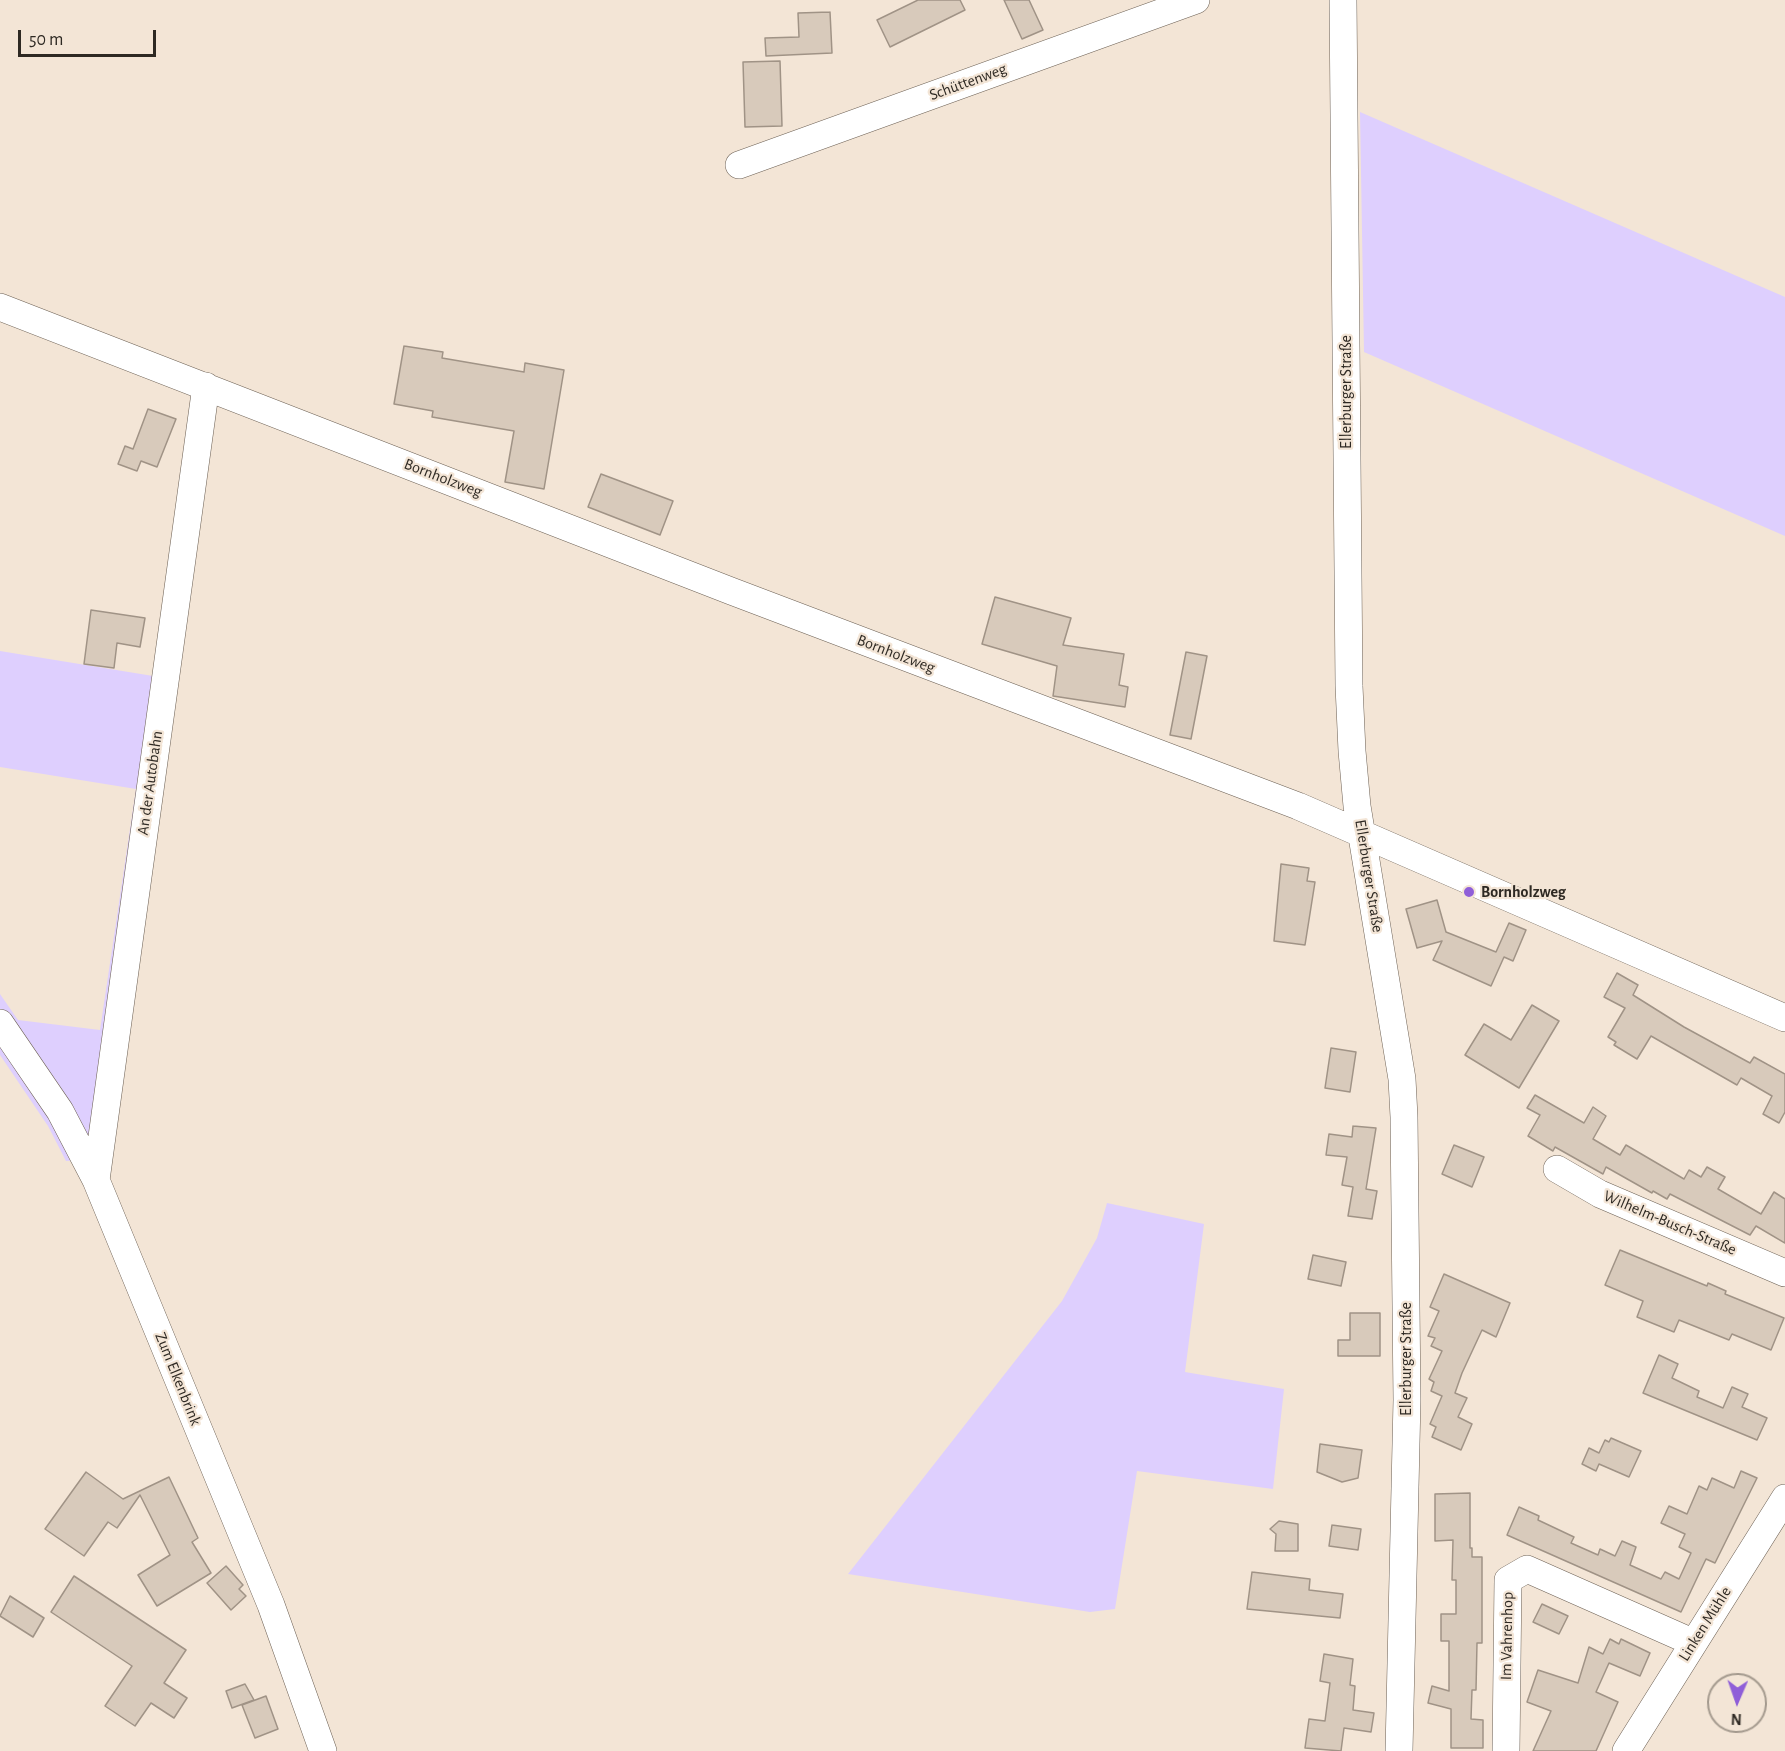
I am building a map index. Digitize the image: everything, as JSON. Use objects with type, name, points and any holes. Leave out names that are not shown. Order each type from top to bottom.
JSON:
[{"type":"street","name":"Schüttenweg","points":[[740,165],[1196,0]]},
{"type":"street","name":"Ellerburger Straße","points":[[1343,0],[1349,686],[1353,762],[1400,1067],[1404,1117],[1407,1400],[1399,1751]]},
{"type":"street","name":"Bornholzweg","points":[[0,308],[1362,832],[1785,1018]]},
{"type":"street","name":"An der Autobahn","points":[[96,1180],[104,1102],[206,386]]},
{"type":"street","name":"Zum Elkenbrink","points":[[0,1023],[60,1110],[96,1180],[271,1605],[323,1751]]},
{"type":"street","points":[[60,1110],[71,1117],[79,1117],[104,1102]]},
{"type":"street","name":"Wilhelm-Busch-Straße","points":[[1557,1169],[1600,1194],[1785,1273]]},
{"type":"street","name":"Linken Mühle","points":[[1626,1751],[1692,1642],[1785,1498]]},
{"type":"street","name":"Im Vahrenhop","points":[[1506,1751],[1508,1580],[1527,1569],[1692,1642]]},
{"type":"shaded area","points":[[1360,112],[1785,297],[1785,536],[1364,352]]},
{"type":"shaded area","points":[[196,393],[221,402],[213,411],[102,1159],[66,1161],[48,1126],[0,1055],[0,994],[18,1020],[100,1030],[136,789],[0,767],[0,651],[153,676]]},
{"type":"shaded area","points":[[1107,1203],[1204,1224],[1185,1372],[1284,1389],[1273,1489],[1137,1471],[1115,1609],[1090,1612],[848,1574],[1062,1301],[1097,1238]]},
{"type":"building","points":[[918,0],[960,0],[965,10],[890,47],[877,20]]},
{"type":"building","points":[[1004,0],[1029,0],[1043,30],[1022,39]]},
{"type":"building","points":[[830,12],[832,53],[766,56],[765,38],[799,37],[798,13]]},
{"type":"building","points":[[780,61],[782,126],[745,127],[743,62]]},
{"type":"building","points":[[404,346],[443,352],[442,358],[524,372],[525,363],[564,370],[544,489],[505,482],[514,431],[432,417],[433,411],[394,404]]},
{"type":"building","points":[[148,409],[176,419],[157,467],[141,461],[137,471],[118,464],[125,446],[133,449]]},
{"type":"building","points":[[601,474],[673,501],[660,535],[588,507]]},
{"type":"building","points":[[995,597],[1071,618],[1063,645],[1124,654],[1119,685],[1128,687],[1125,707],[1053,696],[1057,666],[982,644]]},
{"type":"building","points":[[91,610],[145,618],[140,647],[117,643],[114,668],[84,664]]},
{"type":"building","points":[[1186,652],[1207,656],[1191,739],[1170,735]]},
{"type":"building","points":[[1281,864],[1309,868],[1307,881],[1315,882],[1305,945],[1274,941]]},
{"type":"building","points":[[1437,900],[1446,932],[1496,952],[1509,923],[1526,930],[1513,961],[1504,957],[1491,986],[1433,960],[1442,941],[1417,948],[1406,909]]},
{"type":"building","points":[[1617,973],[1638,985],[1633,995],[1684,1027],[1750,1063],[1754,1057],[1785,1074],[1785,1112],[1779,1123],[1763,1114],[1772,1096],[1741,1078],[1737,1085],[1651,1036],[1637,1059],[1614,1045],[1616,1042],[1608,1037],[1625,1008],[1604,997]]},
{"type":"building","points":[[1532,1005],[1559,1021],[1519,1088],[1465,1055],[1484,1024],[1511,1040]]},
{"type":"building","points":[[1331,1048],[1356,1052],[1350,1092],[1325,1088]]},
{"type":"building","points":[[1535,1095],[1584,1123],[1593,1107],[1606,1116],[1593,1139],[1620,1155],[1626,1145],[1684,1179],[1689,1170],[1701,1177],[1707,1167],[1725,1177],[1718,1189],[1761,1214],[1774,1192],[1785,1199],[1785,1243],[1756,1226],[1750,1235],[1670,1194],[1667,1199],[1606,1167],[1603,1174],[1555,1147],[1553,1151],[1528,1136],[1540,1115],[1527,1108]]},
{"type":"building","points":[[1353,1126],[1376,1128],[1366,1189],[1377,1191],[1372,1219],[1348,1216],[1353,1187],[1342,1185],[1347,1157],[1326,1155],[1329,1134],[1352,1137]]},
{"type":"building","points":[[1454,1145],[1484,1157],[1472,1187],[1442,1174]]},
{"type":"building","points":[[1620,1250],[1707,1286],[1708,1283],[1726,1291],[1725,1294],[1784,1318],[1771,1350],[1732,1334],[1729,1340],[1679,1320],[1674,1332],[1637,1317],[1643,1301],[1605,1285]]},
{"type":"building","points":[[1313,1255],[1346,1262],[1341,1286],[1308,1279]]},
{"type":"building","points":[[1444,1274],[1510,1303],[1496,1337],[1482,1330],[1455,1393],[1467,1398],[1458,1417],[1472,1424],[1461,1450],[1432,1437],[1436,1427],[1430,1424],[1442,1396],[1431,1391],[1434,1382],[1429,1379],[1442,1351],[1431,1346],[1435,1338],[1428,1336],[1439,1311],[1430,1307]]},
{"type":"building","points":[[1350,1313],[1380,1313],[1380,1356],[1338,1356],[1338,1340],[1350,1340]]},
{"type":"building","points":[[1659,1355],[1678,1364],[1672,1378],[1699,1391],[1697,1397],[1723,1408],[1732,1387],[1748,1394],[1742,1407],[1767,1418],[1757,1440],[1643,1393]]},
{"type":"building","points":[[1611,1438],[1641,1451],[1629,1477],[1599,1464],[1596,1471],[1582,1464],[1589,1448],[1599,1453],[1605,1440],[1609,1442]]},
{"type":"building","points":[[1320,1444],[1362,1450],[1358,1478],[1342,1482],[1317,1472]]},
{"type":"building","points":[[1741,1471],[1757,1478],[1715,1563],[1706,1559],[1681,1612],[1507,1535],[1519,1507],[1539,1516],[1538,1520],[1574,1537],[1571,1543],[1598,1555],[1600,1549],[1615,1556],[1622,1541],[1636,1547],[1630,1565],[1661,1579],[1665,1572],[1679,1579],[1691,1553],[1679,1547],[1685,1534],[1661,1523],[1669,1506],[1687,1514],[1699,1486],[1707,1490],[1712,1478],[1734,1488]]},
{"type":"building","points":[[86,1472],[123,1499],[169,1477],[198,1538],[192,1542],[211,1573],[157,1606],[138,1575],[170,1555],[140,1495],[117,1528],[108,1522],[84,1556],[45,1529]]},
{"type":"building","points":[[1470,1493],[1470,1548],[1472,1548],[1472,1557],[1482,1557],[1482,1643],[1477,1643],[1476,1690],[1472,1690],[1471,1719],[1483,1720],[1483,1748],[1451,1748],[1451,1709],[1428,1703],[1432,1686],[1449,1691],[1449,1641],[1441,1641],[1441,1614],[1456,1614],[1456,1580],[1452,1580],[1453,1540],[1435,1541],[1435,1494]]},
{"type":"building","points":[[1279,1521],[1298,1524],[1298,1551],[1275,1551],[1276,1534],[1270,1529]]},
{"type":"building","points":[[1332,1525],[1361,1529],[1358,1550],[1329,1546]]},
{"type":"building","points":[[226,1566],[243,1585],[239,1589],[246,1596],[231,1610],[207,1583]]},
{"type":"building","points":[[1252,1572],[1310,1579],[1309,1590],[1343,1594],[1340,1618],[1247,1609]]},
{"type":"building","points":[[74,1576],[186,1650],[164,1683],[187,1698],[174,1718],[151,1703],[135,1726],[105,1706],[132,1666],[51,1612]]},
{"type":"building","points":[[10,1596],[44,1618],[33,1637],[0,1616]]},
{"type":"building","points":[[1542,1604],[1568,1616],[1559,1634],[1533,1622]]},
{"type":"building","points":[[1610,1639],[1619,1644],[1621,1639],[1650,1653],[1640,1676],[1609,1663],[1596,1692],[1618,1702],[1596,1751],[1533,1751],[1551,1711],[1527,1702],[1538,1670],[1578,1683],[1589,1647],[1603,1654]]},
{"type":"building","points":[[1324,1654],[1353,1659],[1350,1685],[1355,1686],[1353,1710],[1374,1713],[1371,1732],[1344,1728],[1341,1751],[1305,1748],[1309,1719],[1325,1721],[1330,1683],[1320,1681]]},
{"type":"building","points":[[245,1684],[254,1700],[232,1708],[226,1691]]},
{"type":"building","points":[[266,1696],[278,1729],[255,1738],[242,1705]]},
{"type":"place","name":"Bornholzweg","points":[[1469,892]]}]
